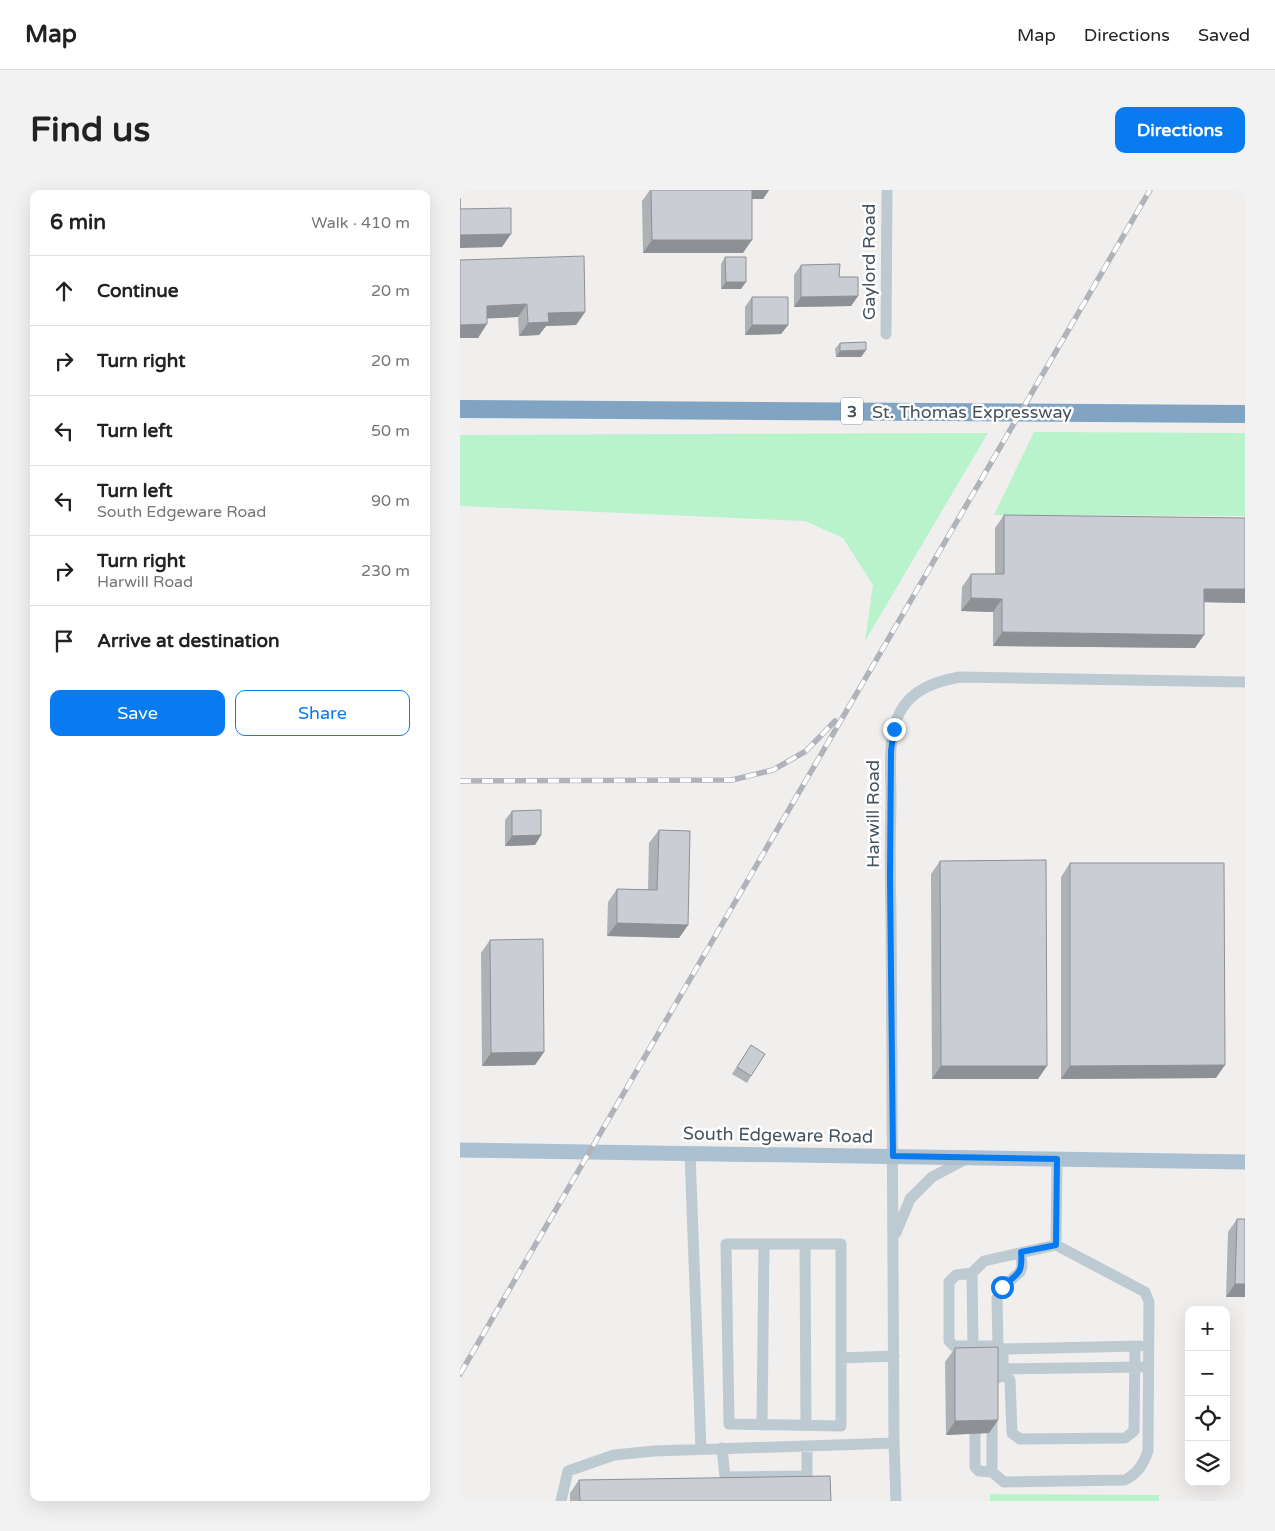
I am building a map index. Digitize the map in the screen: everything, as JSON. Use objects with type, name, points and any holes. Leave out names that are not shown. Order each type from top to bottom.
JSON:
[{"type":"highway","name":"St. Thomas Expressway","points":[[460,409],[1245,414]]},
{"type":"main road","name":"South Edgeware Road","points":[[460,1150],[1245,1162]]},
{"type":"street","name":"Gaylord Road","points":[[886,334],[887,190]]},
{"type":"street","name":"Harwill Road","points":[[896,1501],[890,878],[891,751],[899,712],[908,700],[921,690],[938,681],[960,677],[1245,682]]},
{"type":"street","points":[[690,1153],[701,1449]]},
{"type":"street","points":[[893,1240],[910,1200],[932,1177],[970,1157]]},
{"type":"street","points":[[1056,1245],[1057,1159]]},
{"type":"street","points":[[726,1244],[805,1244],[841,1244],[841,1426],[729,1424],[726,1244]]},
{"type":"street","points":[[762,1425],[764,1244]]},
{"type":"street","points":[[805,1244],[806,1425]]},
{"type":"street","points":[[975,1433],[975,1467],[979,1471],[992,1472],[1004,1482],[1125,1480],[1136,1475],[1144,1464],[1148,1451],[1149,1367],[1149,1346],[1149,1302],[1145,1292],[1056,1245],[984,1261],[972,1273],[956,1275],[949,1282],[949,1341],[954,1346],[1149,1346]]},
{"type":"street","points":[[1021,1252],[1022,1266],[1020,1272],[1002,1287],[997,1298],[1003,1372],[1010,1380],[1012,1432],[1020,1439],[1126,1438],[1134,1431],[1135,1346]]},
{"type":"street","points":[[972,1273],[973,1361]]},
{"type":"street","points":[[841,1358],[894,1356]]},
{"type":"street","points":[[992,1472],[991,1381],[1003,1372],[1149,1367]]},
{"type":"street","points":[[561,1501],[568,1471],[614,1455],[722,1448],[894,1443]]},
{"type":"street","points":[[722,1448],[725,1477],[807,1476],[807,1446]]},
{"type":"green space","points":[[1034,432],[1245,433],[1245,516],[994,515]]},
{"type":"green space","points":[[988,433],[865,641],[873,585],[843,538],[805,521],[460,506],[460,435]]},
{"type":"green space","points":[[990,1494],[1159,1495],[1159,1501],[990,1501]]},
{"type":"building","points":[[651,190],[752,190],[752,240],[652,240]]},
{"type":"building","points":[[511,208],[511,234],[460,235],[460,209]]},
{"type":"building","points":[[584,256],[585,312],[548,313],[549,322],[528,323],[527,304],[487,306],[487,324],[460,325],[460,260]]},
{"type":"building","points":[[725,257],[746,257],[746,282],[726,282]]},
{"type":"building","points":[[840,264],[839,277],[858,277],[858,296],[801,297],[801,265]]},
{"type":"building","points":[[752,297],[788,297],[788,325],[752,325]]},
{"type":"building","points":[[866,342],[866,350],[840,351],[840,343]]},
{"type":"building","points":[[1004,515],[1245,518],[1245,589],[1204,589],[1204,635],[1002,632],[1002,599],[971,598],[971,574],[1004,574]]},
{"type":"building","points":[[541,810],[541,835],[512,836],[512,811]]},
{"type":"building","points":[[659,830],[690,831],[688,925],[617,923],[617,889],[657,890]]},
{"type":"building","points":[[1046,860],[1047,1066],[941,1066],[940,861]]},
{"type":"building","points":[[1070,863],[1224,863],[1225,1065],[1070,1066]]},
{"type":"building","points":[[543,939],[544,1052],[491,1053],[490,940]]},
{"type":"building","points":[[751,1045],[765,1054],[751,1076],[737,1067]]},
{"type":"building","points":[[1237,1219],[1245,1219],[1245,1284],[1235,1284]]},
{"type":"building","points":[[998,1347],[998,1420],[955,1421],[955,1348]]},
{"type":"building","points":[[830,1476],[831,1501],[580,1501],[579,1480]]},
{"type":"railway","points":[[460,1374],[1150,190]]},
{"type":"railway","points":[[460,781],[732,780],[773,770],[806,751],[835,721]]},
{"type":"route","points":[[894,729],[891,751],[890,878],[893,1156],[1057,1159],[1056,1245],[1021,1252],[1022,1266],[1020,1272],[1002,1287]]}]
